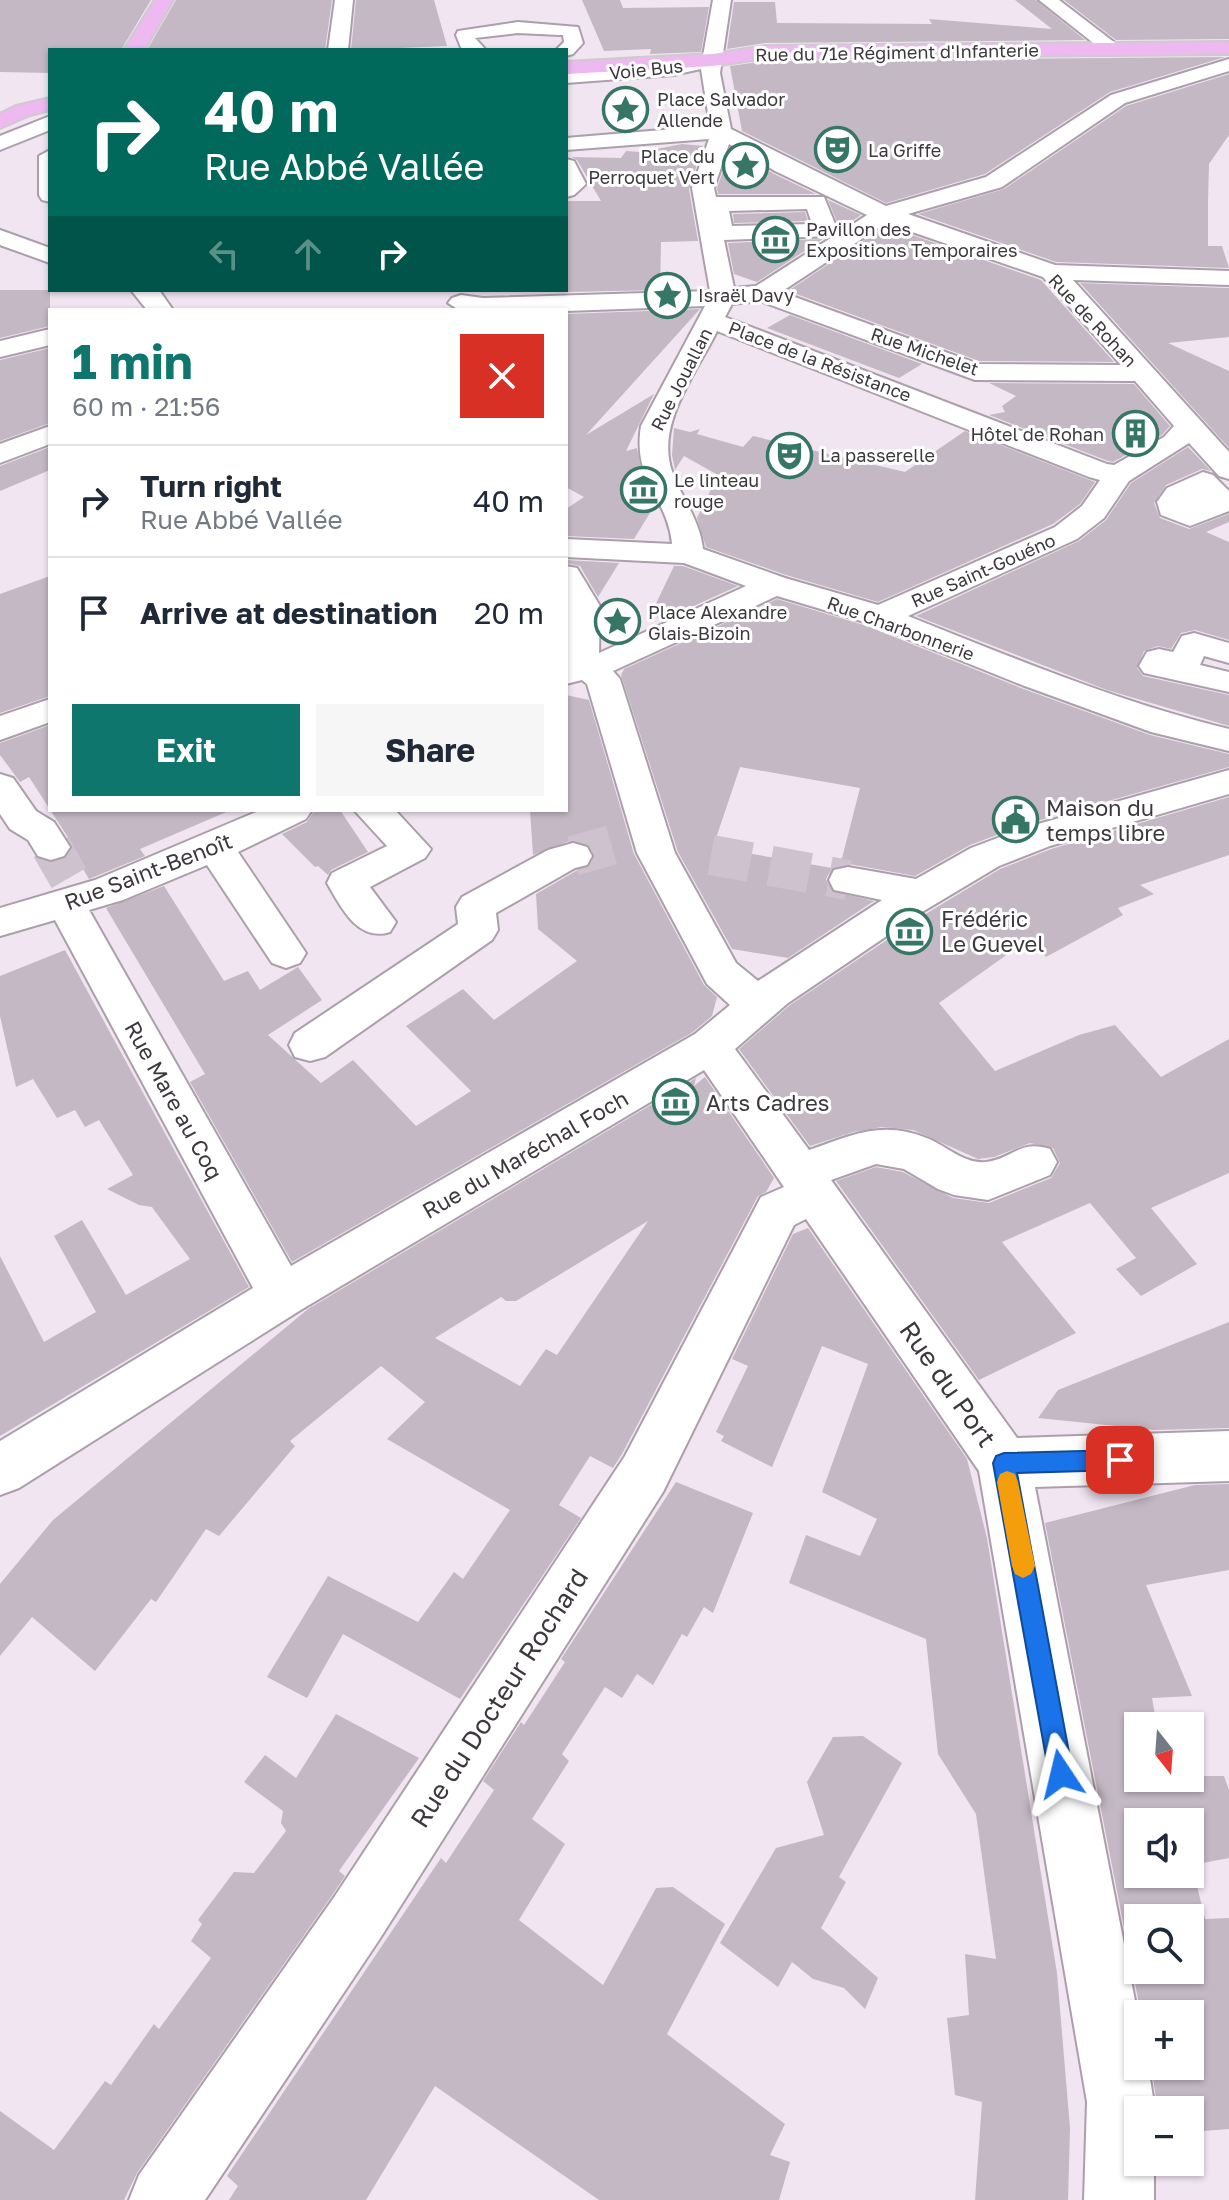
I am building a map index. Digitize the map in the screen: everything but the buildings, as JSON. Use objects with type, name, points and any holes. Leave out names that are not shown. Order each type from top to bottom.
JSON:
[{"type":"main road","points":[[135,48],[164,0]]},
{"type":"main road","name":"Rue du 71e Régiment d'Infanterie","points":[[568,68],[713,60],[765,52],[1229,48]]},
{"type":"main road","points":[[0,122],[42,110]]},
{"type":"street","points":[[338,48],[344,0]]},
{"type":"street","points":[[708,0],[704,4],[697,53],[713,60],[710,77],[721,133],[703,188],[723,296],[762,293],[884,214],[994,182],[1060,134],[1118,99],[1229,65]]},
{"type":"street","name":"Voie Bus","points":[[568,77],[673,69],[713,60],[722,0]]},
{"type":"street","points":[[1048,0],[1113,49]]},
{"type":"street","points":[[472,47],[570,46]]},
{"type":"street","points":[[1177,79],[1218,88]]},
{"type":"street","points":[[0,144],[42,110]]},
{"type":"street","points":[[0,153],[42,110]]},
{"type":"street","points":[[568,144],[721,133]]},
{"type":"street","name":"Rue de Rohan","points":[[721,133],[884,214],[1052,272],[1229,470]]},
{"type":"street","points":[[568,170],[575,184],[568,189]]},
{"type":"street","points":[[0,237],[48,255]]},
{"type":"street","points":[[1052,272],[1229,278]]},
{"type":"street","name":"Rue Michelet","points":[[762,293],[975,372],[1143,373]]},
{"type":"street","name":"Rue Jouallan","points":[[688,554],[689,537],[658,476],[644,427],[703,310],[723,296]]},
{"type":"street","points":[[458,301],[483,306],[703,310]]},
{"type":"street","name":"Place de la Résistance","points":[[703,310],[747,333],[1085,466],[1118,475]]},
{"type":"street","points":[[0,349],[48,337]]},
{"type":"street","points":[[930,403],[975,372]]},
{"type":"street","points":[[1189,426],[1229,430]]},
{"type":"street","name":"Rue Saint-Gouéno","points":[[880,616],[1066,533],[1093,512],[1118,475],[1174,443],[1189,426]]},
{"type":"street","points":[[0,454],[48,435]]},
{"type":"street","name":"Rue Charbonnerie","points":[[568,566],[609,551],[688,554],[774,585],[880,616],[1034,678],[1134,714],[1229,740]]},
{"type":"street","points":[[568,571],[584,606],[582,656],[576,671]]},
{"type":"street","points":[[576,671],[609,661],[774,585]]},
{"type":"street","points":[[1229,653],[1194,643],[1184,664],[1159,659],[1156,666],[1229,682]]},
{"type":"street","points":[[576,671],[603,679],[639,838],[656,853],[721,973],[757,1004]]},
{"type":"street","points":[[0,729],[48,711]]},
{"type":"street","name":"Rue du Maréchal Foch","points":[[0,1470],[282,1296],[710,1046],[757,1004],[921,894],[985,857],[1024,842],[1229,782]]},
{"type":"street","name":"Rue Mare au Coq","points":[[0,786],[23,820],[41,831],[282,1296]]},
{"type":"street","name":"Rue Saint-Benoît","points":[[0,922],[66,883],[215,847],[289,812]]},
{"type":"street","points":[[375,812],[412,849],[346,883],[376,922]]},
{"type":"street","points":[[215,847],[286,953]]},
{"type":"street","points":[[310,1045],[478,930],[476,907],[562,859],[573,856]]},
{"type":"street","points":[[848,880],[921,894]]},
{"type":"street","name":"Rue du Port","points":[[710,1046],[1004,1463],[1121,2102],[1119,2200]]},
{"type":"street","name":"Rue du Docteur Rochard","points":[[164,2200],[357,1918],[644,1474],[777,1211],[809,1183],[875,1146],[914,1152],[954,1176],[988,1181],[1034,1162]]},
{"type":"street","points":[[1004,1463],[1229,1456]]},
{"type":"tunnel","points":[[573,856],[629,840]]},
{"type":"tunnel","points":[[51,847],[69,878]]},
{"type":"tunnel","points":[[711,855],[848,880]]},
{"type":"slow traffic","points":[[1007,1482],[1023,1566]]},
{"type":"place","name":"Place Salvador Allende","points":[[626,109]]},
{"type":"place","name":"La Griffe","points":[[837,150]]},
{"type":"place","name":"Place du Perroquet Vert","points":[[746,166]]},
{"type":"place","name":"Pavillon des Expositions Temporaires","points":[[775,239]]},
{"type":"place","name":"Israël Davy","points":[[667,295]]},
{"type":"place","name":"Hôtel de Rohan","points":[[1135,434]]},
{"type":"place","name":"La passerelle","points":[[789,455]]},
{"type":"place","name":"Le linteau rouge","points":[[643,490]]},
{"type":"place","name":"Place Alexandre Glais-Bizoin","points":[[617,622]]},
{"type":"place","name":"Maison du temps libre","points":[[1015,820]]},
{"type":"place","name":"Frédéric Le Guevel","points":[[910,931]]},
{"type":"place","name":"Arts Cadres","points":[[675,1102]]},
{"type":"route","points":[[1061,1774],[1004,1463],[1120,1460]]}]
